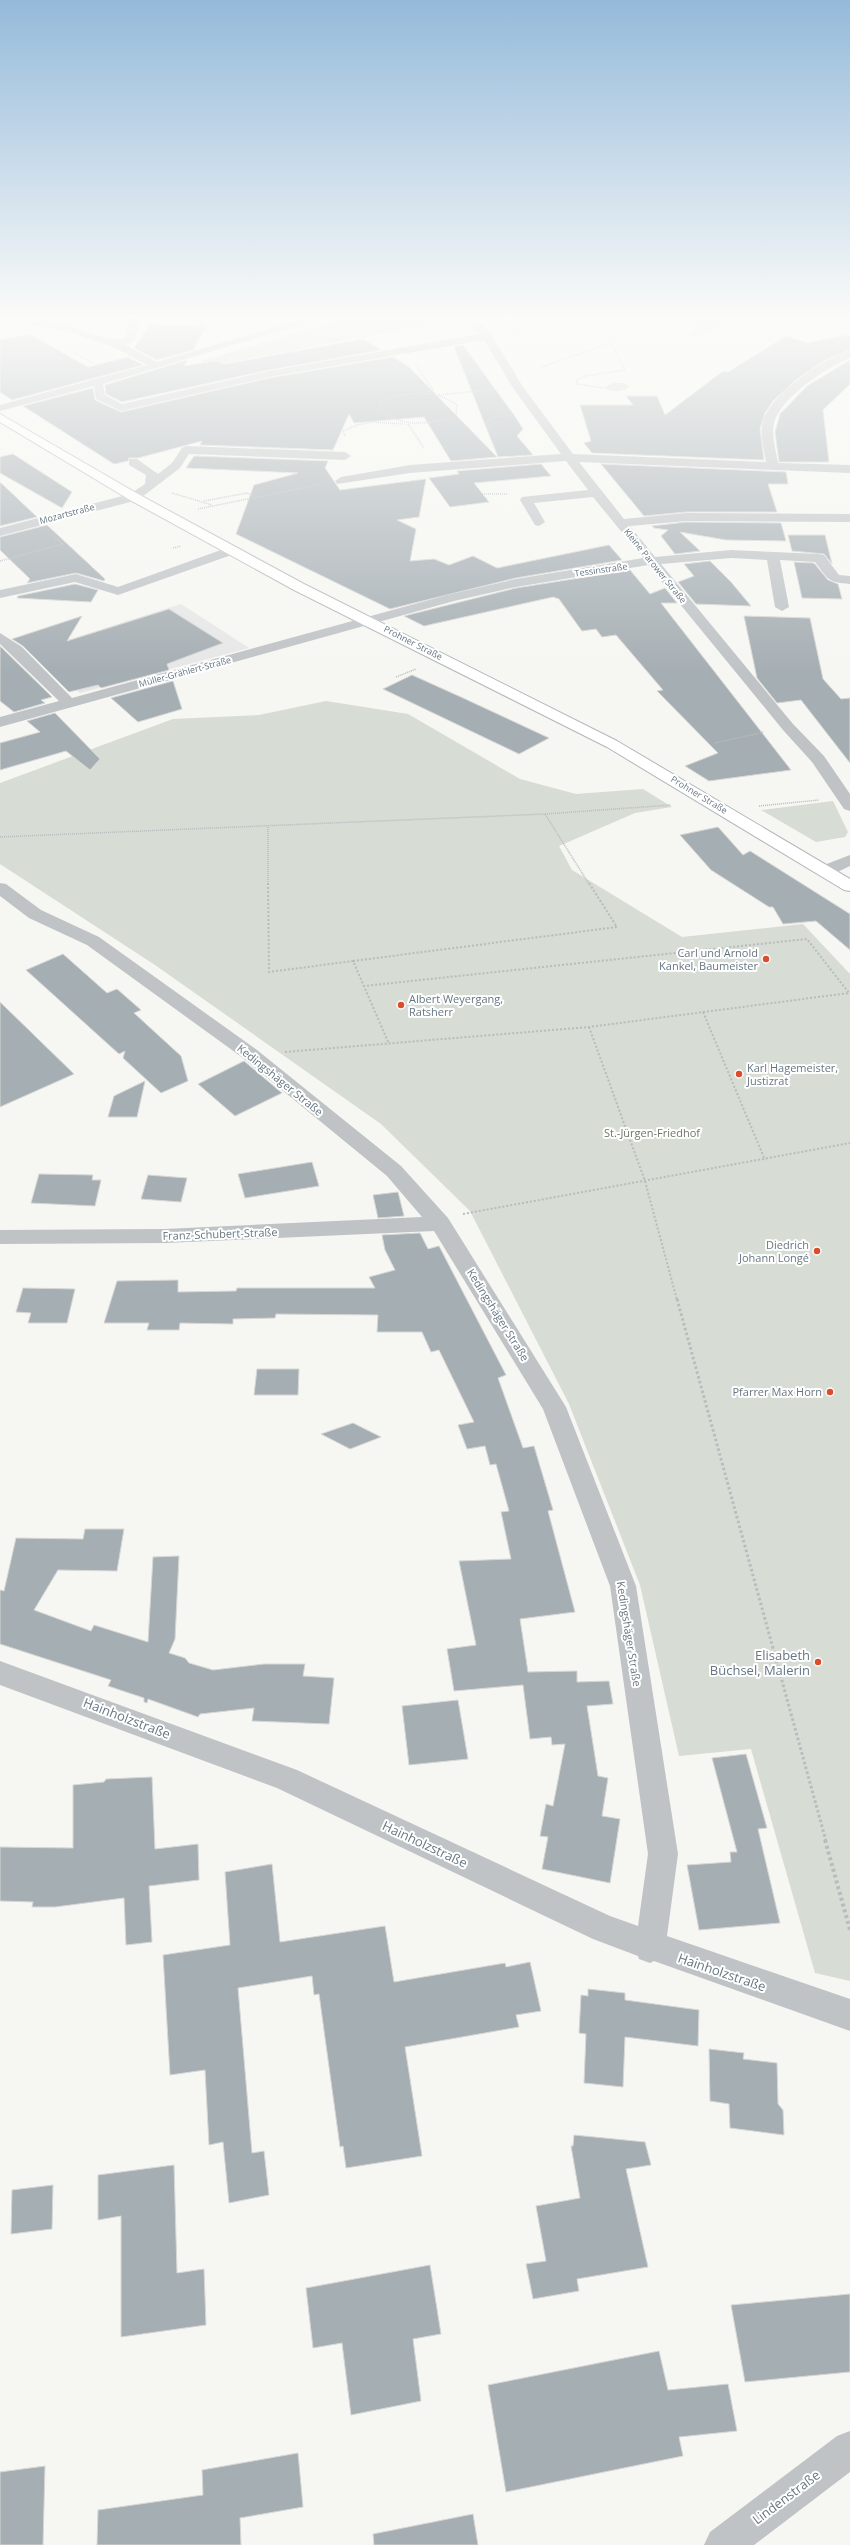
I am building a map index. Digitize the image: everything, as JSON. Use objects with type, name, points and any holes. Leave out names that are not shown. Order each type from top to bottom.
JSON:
[{"type":"main road","name":"Prohner Straße","points":[[33,437],[134,497],[299,587],[370,621],[612,744],[850,886]]},
{"type":"street","name":"Kleine Parower Straße","points":[[553,437],[596,494],[788,727],[818,759],[848,798]]},
{"type":"street","points":[[770,437],[773,466]]},
{"type":"street","name":"Mozartstraße","points":[[0,532],[134,497],[152,486],[176,465],[186,450],[345,456]]},
{"type":"street","points":[[341,481],[410,469],[518,459],[569,458],[850,469]]},
{"type":"street","points":[[132,462],[152,474],[152,486]]},
{"type":"street","points":[[539,522],[526,500],[596,494]]},
{"type":"street","points":[[620,523],[686,517],[850,518]]},
{"type":"street","points":[[0,594],[76,578],[118,591],[232,550]]},
{"type":"street","name":"Tessinstraße","points":[[370,621],[516,583],[651,561],[731,554],[818,558],[835,580],[850,580]]},
{"type":"street","points":[[773,556],[782,607]]},
{"type":"street","name":"Müller-Grählert-Straße","points":[[0,722],[370,621]]},
{"type":"street","points":[[0,637],[17,650],[69,703]]},
{"type":"street","points":[[826,871],[850,860]]},
{"type":"street","name":"Kedingshäger Straße","points":[[0,888],[35,914],[93,941],[250,1054],[394,1171],[440,1223],[554,1407],[623,1586],[663,1854],[650,1948]]},
{"type":"street","name":"Franz-Schubert-Straße","points":[[0,1237],[71,1238],[264,1233],[440,1223]]},
{"type":"street","name":"Hainholzstraße","points":[[0,1673],[70,1697],[287,1779],[604,1929],[650,1948],[850,2015]]},
{"type":"street","name":"Lindenstraße","points":[[723,2545],[850,2449]]},
{"type":"path","points":[[417,437],[437,467]]},
{"type":"path","points":[[495,437],[502,448],[515,454],[518,459]]},
{"type":"path","points":[[202,508],[341,481]]},
{"type":"path","points":[[168,492],[204,501],[212,505]]},
{"type":"path","points":[[204,501],[247,493],[254,497]]},
{"type":"path","points":[[482,494],[517,495],[526,500]]},
{"type":"path","points":[[0,561],[63,544],[33,523]]},
{"type":"path","points":[[396,677],[418,668]]},
{"type":"path","points":[[715,743],[788,727]]},
{"type":"path","points":[[757,806],[848,798]]},
{"type":"path","points":[[0,837],[268,827],[545,814],[675,804]]},
{"type":"path","points":[[268,827],[269,972],[617,927],[545,814]]},
{"type":"path","points":[[364,986],[807,940],[850,994]]},
{"type":"path","points":[[353,961],[389,1044]]},
{"type":"path","points":[[250,1054],[589,1027],[850,994]]},
{"type":"path","points":[[703,1012],[765,1160]]},
{"type":"path","points":[[589,1027],[645,1180],[850,1930]]},
{"type":"path","points":[[440,1223],[470,1211],[765,1160],[850,1143]]},
{"type":"shaded area","points":[[181,604],[249,648],[80,693],[33,651]]},
{"type":"green space","name":"St.-Jürgen-Friedhof","points":[[326,701],[408,714],[520,779],[576,794],[643,789],[672,807],[635,813],[559,846],[572,870],[682,937],[803,924],[850,974],[850,1981],[815,1973],[751,1749],[679,1756],[640,1585],[569,1404],[470,1211],[381,1124],[155,965],[0,864],[0,783],[173,719],[259,715]]},
{"type":"green space","points":[[833,801],[848,832],[845,837],[816,842],[761,810]]},
{"type":"building","points":[[71,437],[339,437],[333,450],[200,445],[202,441],[138,458],[129,458],[128,461],[114,464]]},
{"type":"building","points":[[436,437],[477,437],[497,457],[451,461]]},
{"type":"building","points":[[490,437],[518,437],[533,455],[498,457]]},
{"type":"building","points":[[590,437],[761,437],[764,460],[592,453],[584,443],[591,441]]},
{"type":"building","points":[[776,437],[826,437],[829,462],[779,462]]},
{"type":"building","points":[[13,454],[72,492],[62,508],[0,473],[0,457]]},
{"type":"building","points":[[194,456],[328,461],[325,468],[340,490],[426,479],[419,517],[397,520],[416,529],[410,561],[434,559],[449,565],[473,556],[497,568],[609,545],[622,560],[516,578],[390,609],[236,534],[254,485],[298,473],[186,468]]},
{"type":"building","points":[[541,464],[551,476],[474,483],[489,502],[450,507],[429,478],[459,474],[457,471]]},
{"type":"building","points":[[601,464],[786,472],[788,484],[768,484],[777,512],[686,512],[644,516]]},
{"type":"building","points":[[0,482],[37,517],[0,526]]},
{"type":"building","points":[[686,522],[781,523],[786,541],[726,540],[680,532],[700,551],[675,554],[661,536],[668,530],[654,528],[652,526]]},
{"type":"building","points":[[47,525],[105,579],[104,581],[76,573],[27,583],[30,579],[0,550],[0,537]]},
{"type":"building","points":[[788,535],[825,535],[832,564],[824,554],[792,551]]},
{"type":"building","points":[[710,561],[731,582],[751,606],[696,604],[678,582],[694,576],[684,564]]},
{"type":"building","points":[[794,562],[814,563],[828,580],[838,584],[842,599],[802,598]]},
{"type":"building","points":[[630,570],[650,594],[665,588],[677,603],[661,603],[791,770],[709,781],[685,766],[718,753],[657,691],[663,690],[616,635],[602,637],[596,629],[582,631],[559,599],[553,597],[424,626],[404,616],[516,588]]},
{"type":"building","points":[[75,584],[98,590],[91,602],[17,598],[18,596]]},
{"type":"building","points":[[169,609],[223,643],[167,664],[169,670],[101,688],[98,685],[69,692],[23,646],[12,639],[82,616],[67,641]]},
{"type":"building","points":[[744,616],[810,618],[823,679],[841,699],[850,698],[850,763],[801,700],[777,703],[757,678]]},
{"type":"building","points":[[0,646],[52,697],[41,700],[45,703],[14,712],[0,701]]},
{"type":"building","points":[[412,675],[549,738],[519,754],[383,689]]},
{"type":"building","points":[[173,681],[182,709],[138,722],[111,698]]},
{"type":"building","points":[[55,713],[100,759],[90,770],[66,751],[0,770],[0,743],[40,732],[27,721]]},
{"type":"building","points":[[718,827],[743,855],[750,851],[850,914],[850,950],[816,921],[783,924],[773,907],[769,907],[711,870],[680,835]]},
{"type":"building","points":[[63,954],[107,993],[117,989],[141,1010],[134,1013],[181,1056],[188,1081],[161,1093],[123,1058],[125,1051],[119,1054],[26,970]]},
{"type":"building","points":[[0,1002],[74,1074],[0,1107]]},
{"type":"building","points":[[244,1061],[282,1093],[235,1116],[198,1084]]},
{"type":"building","points":[[145,1081],[137,1117],[108,1117],[114,1096]]},
{"type":"building","points":[[312,1162],[319,1186],[245,1198],[238,1174]]},
{"type":"building","points":[[39,1174],[93,1175],[92,1180],[101,1180],[95,1206],[31,1203]]},
{"type":"building","points":[[148,1175],[187,1178],[181,1202],[141,1199]]},
{"type":"building","points":[[398,1192],[404,1216],[378,1218],[373,1195]]},
{"type":"building","points":[[420,1233],[428,1249],[439,1246],[506,1375],[498,1378],[523,1448],[534,1446],[553,1510],[548,1511],[575,1612],[520,1619],[528,1672],[577,1671],[577,1682],[609,1681],[613,1704],[587,1706],[598,1776],[608,1778],[602,1816],[620,1819],[610,1883],[542,1869],[548,1837],[540,1836],[546,1804],[553,1806],[565,1744],[552,1745],[551,1737],[530,1739],[523,1685],[454,1691],[447,1649],[476,1645],[459,1561],[511,1559],[501,1512],[509,1511],[496,1464],[490,1465],[485,1446],[467,1449],[458,1425],[474,1422],[439,1350],[431,1352],[422,1332],[377,1332],[378,1315],[276,1314],[275,1318],[233,1319],[233,1324],[180,1323],[179,1330],[147,1330],[149,1323],[104,1323],[117,1281],[178,1280],[178,1292],[236,1291],[237,1288],[375,1288],[369,1277],[395,1270],[385,1250],[382,1235]]},
{"type":"building","points":[[23,1288],[75,1289],[67,1323],[28,1323],[31,1313],[16,1312]]},
{"type":"building","points":[[257,1369],[299,1369],[298,1395],[254,1395]]},
{"type":"building","points":[[353,1423],[381,1437],[350,1449],[321,1434]]},
{"type":"building","points":[[85,1529],[124,1529],[117,1571],[58,1570],[34,1610],[91,1631],[94,1625],[148,1642],[153,1557],[179,1556],[175,1639],[169,1653],[185,1658],[189,1663],[213,1670],[264,1664],[305,1664],[303,1676],[334,1678],[329,1724],[252,1721],[254,1708],[200,1714],[198,1717],[148,1699],[147,1703],[144,1702],[144,1698],[108,1686],[111,1680],[0,1644],[0,1590],[4,1591],[16,1538],[83,1539]]},
{"type":"building","points":[[458,1700],[468,1759],[409,1765],[402,1706]]},
{"type":"building","points":[[746,1754],[767,1828],[758,1829],[780,1923],[699,1930],[687,1865],[731,1862],[730,1852],[737,1852],[712,1758]]},
{"type":"building","points":[[152,1777],[155,1849],[198,1844],[199,1880],[149,1886],[152,1942],[126,1945],[124,1898],[55,1907],[32,1907],[33,1902],[0,1901],[0,1847],[73,1848],[73,1785],[104,1782],[106,1779]]},
{"type":"building","points":[[272,1864],[280,1942],[385,1926],[394,1982],[505,1963],[506,1967],[530,1962],[541,2011],[516,2015],[519,2027],[405,2047],[422,2156],[346,2168],[343,2146],[340,2147],[319,1994],[314,1995],[312,1976],[238,1988],[252,2153],[264,2151],[269,2195],[229,2203],[223,2142],[209,2145],[205,2070],[170,2075],[163,1955],[230,1945],[225,1872]]},
{"type":"building","points":[[588,1989],[625,1993],[625,2000],[699,2010],[698,2046],[625,2037],[623,2087],[584,2083],[586,2034],[579,2033],[581,1995],[588,1996]]},
{"type":"building","points":[[709,2049],[744,2053],[743,2059],[777,2063],[778,2104],[783,2110],[784,2135],[730,2128],[729,2104],[710,2101]]},
{"type":"building","points":[[574,2135],[645,2142],[651,2165],[626,2169],[648,2267],[577,2279],[579,2291],[533,2299],[526,2264],[546,2261],[536,2206],[580,2198],[571,2146],[573,2146]]},
{"type":"building","points":[[174,2165],[177,2273],[204,2269],[206,2325],[121,2337],[121,2216],[98,2220],[98,2175]]},
{"type":"building","points":[[53,2185],[52,2229],[11,2234],[12,2190]]},
{"type":"building","points":[[430,2265],[441,2334],[413,2339],[421,2401],[351,2415],[342,2343],[313,2348],[306,2288]]},
{"type":"building","points":[[850,2294],[850,2372],[745,2382],[731,2305]]},
{"type":"building","points":[[659,2351],[668,2390],[728,2384],[737,2431],[679,2437],[683,2456],[506,2492],[488,2385]]},
{"type":"building","points":[[298,2453],[303,2507],[240,2518],[241,2545],[97,2545],[98,2510],[203,2495],[202,2470]]},
{"type":"building","points":[[45,2466],[43,2545],[0,2545],[0,2472]]},
{"type":"building","points":[[473,2514],[478,2545],[374,2545],[373,2534]]},
{"type":"place","name":"Carl und Arnold Kankel, Baumeister","points":[[766,959]]},
{"type":"place","name":"Albert Weyergang, Ratsherr","points":[[401,1005]]},
{"type":"place","name":"Karl Hagemeister, Justizrat","points":[[739,1074]]},
{"type":"place","name":"Diedrich Johann Longé","points":[[817,1251]]},
{"type":"place","name":"Pfarrer Max Horn","points":[[830,1392]]},
{"type":"place","name":"Elisabeth Büchsel, Malerin","points":[[818,1662]]}]
